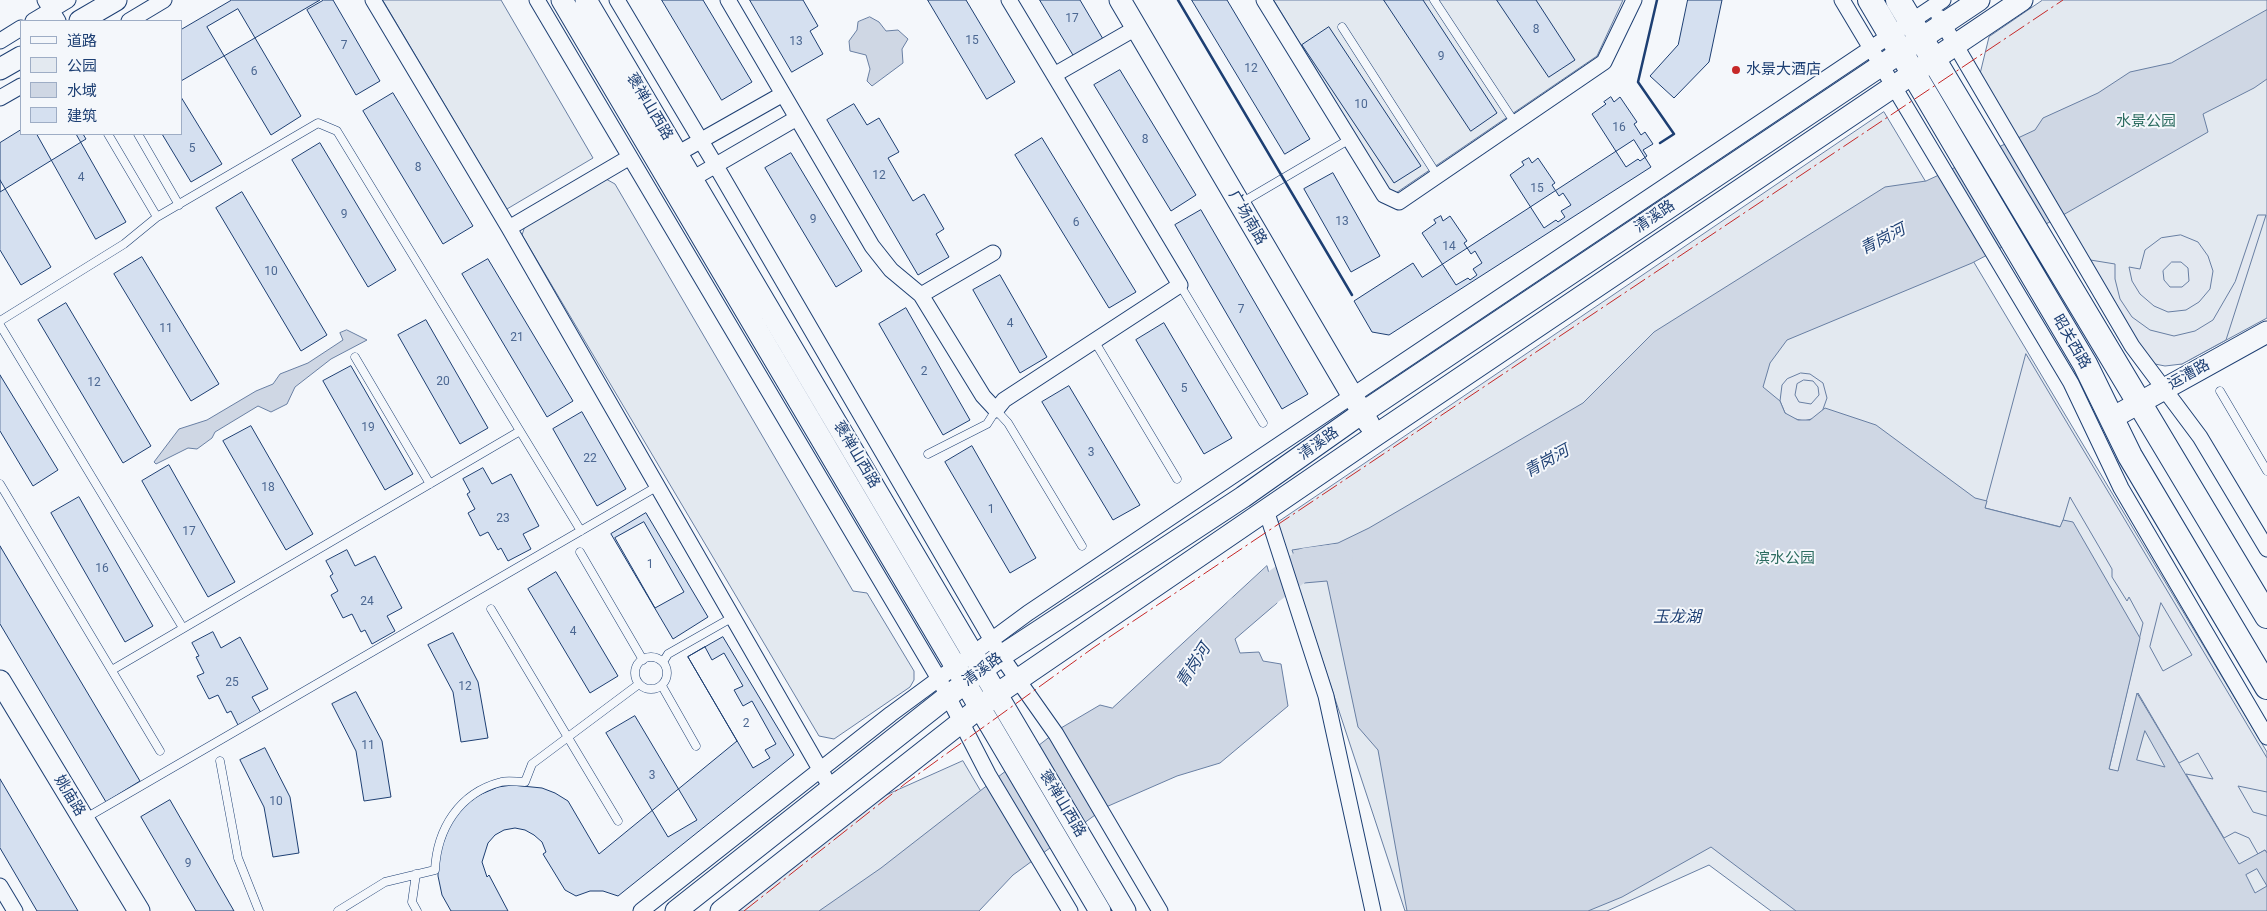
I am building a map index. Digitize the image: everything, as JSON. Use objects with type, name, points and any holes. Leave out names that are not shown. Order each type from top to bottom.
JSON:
[{"type":"main road","points":[[87,19],[116,0]]},
{"type":"main road","name":"褒禅山西路","points":[[562,0],[1100,911]]},
{"type":"main road","name":"褒禅山西路","points":[[586,0],[1125,911]]},
{"type":"main road","name":"广场南路","points":[[1120,0],[1376,435]]},
{"type":"main road","name":"昭关西路","points":[[1870,0],[1954,143],[2015,268],[2085,364],[2130,456],[2267,687]]},
{"type":"main road","name":"昭关西路","points":[[1898,0],[2267,616]]},
{"type":"main road","name":"清溪路","points":[[676,911],[832,790],[944,688],[978,661],[1244,497],[1357,404],[1896,44],[1916,30],[1937,8],[1979,0]]},
{"type":"main road","name":"清溪路","points":[[720,911],[997,694],[1376,435],[2022,0]]},
{"type":"main road","points":[[0,69],[20,58]]},
{"type":"main road","name":"运漕路","points":[[2112,418],[2267,332]]},
{"type":"main road","name":"姚庙路","points":[[0,680],[139,911]]},
{"type":"street","points":[[45,0],[57,20]]},
{"type":"street","points":[[35,20],[68,0]]},
{"type":"street","points":[[131,20],[164,0]]},
{"type":"street","points":[[373,0],[509,228],[832,790]]},
{"type":"street","points":[[537,0],[944,688],[988,774],[1070,911]]},
{"type":"street","points":[[617,0],[702,141],[997,648],[1056,734],[1160,911]]},
{"type":"street","points":[[728,0],[872,246],[891,270],[921,295],[982,396],[996,410],[1004,400],[1180,285],[1009,0]]},
{"type":"street","points":[[1264,0],[1384,195],[1399,202],[1604,62],[1634,0]]},
{"type":"street","points":[[1842,0],[1933,153],[2015,268],[2121,488],[2267,737]]},
{"type":"street","points":[[1937,8],[1955,45],[2132,346],[2200,437],[2267,549]]},
{"type":"street","points":[[1054,75],[1136,28]]},
{"type":"street","points":[[0,41],[20,29]]},
{"type":"street","points":[[0,98],[20,87]]},
{"type":"street","points":[[677,154],[783,94]]},
{"type":"street","points":[[692,179],[797,118]]},
{"type":"street","points":[[509,228],[630,157]]},
{"type":"street","points":[[921,295],[993,252]]},
{"type":"street","points":[[1266,510],[1326,696],[1373,911]]},
{"type":"street","points":[[641,911],[820,770],[944,688]]},
{"type":"street","points":[[0,886],[15,911]]},
{"type":"lane","points":[[1434,0],[1515,123]]},
{"type":"lane","points":[[1342,27],[1437,175]]},
{"type":"lane","points":[[0,321],[124,244],[157,217],[318,123],[337,132],[581,531]]},
{"type":"lane","points":[[109,135],[157,217]]},
{"type":"lane","points":[[139,135],[179,204]]},
{"type":"lane","points":[[1240,204],[1350,139]]},
{"type":"lane","points":[[1180,285],[1263,423]]},
{"type":"lane","points":[[0,325],[182,628]]},
{"type":"lane","points":[[1095,342],[1177,479]]},
{"type":"lane","points":[[355,357],[430,484]]},
{"type":"lane","points":[[2220,391],[2267,471]]},
{"type":"lane","points":[[928,454],[987,424],[996,410],[1008,423],[1082,546]]},
{"type":"lane","points":[[112,670],[520,431]]},
{"type":"lane","points":[[0,484],[160,751]]},
{"type":"lane","points":[[84,820],[658,486]]},
{"type":"lane","points":[[580,552],[643,660]]},
{"type":"lane","points":[[491,609],[618,822]]},
{"type":"lane","points":[[663,662],[668,654],[733,617]]},
{"type":"lane","points":[[653,657],[663,662],[667,671],[667,677],[662,686],[653,690],[642,687],[635,673],[638,663],[653,657]]},
{"type":"lane","points":[[338,911],[385,882],[434,870],[436,850],[441,835],[458,808],[476,792],[502,782],[525,782],[532,764],[639,684]]},
{"type":"lane","points":[[662,686],[696,746]]},
{"type":"lane","points":[[220,761],[238,858],[259,911]]},
{"type":"lane","points":[[416,874],[412,902],[417,911]]},
{"type":"green space","points":[[383,0],[501,0],[593,158],[507,209]]},
{"type":"green space","points":[[1274,0],[1623,0],[1597,56],[1393,195]]},
{"type":"green space","name":"水景公园","points":[[2043,0],[2267,0],[2267,318],[2182,364],[2164,363],[2144,355],[1979,78],[1989,37]]},
{"type":"green space","name":"玉龙湖","points":[[1884,112],[2267,752],[2267,911],[1771,911],[1709,865],[1607,911],[1405,911],[1277,523]]},
{"type":"green space","points":[[606,179],[615,184],[853,591],[867,593],[914,671],[914,680],[910,687],[834,739],[819,736],[522,235],[525,226]]},
{"type":"green space","points":[[963,761],[1019,856],[951,911],[721,911],[846,813]]},
{"type":"shaded area","points":[[2258,215],[2266,215],[2226,340],[2182,364],[2165,366],[2150,363],[2078,258],[2115,264],[2115,279],[2120,299],[2132,317],[2150,330],[2174,336],[2195,331],[2213,320],[2235,282]]},
{"type":"shaded area","points":[[2181,235],[2198,242],[2208,256],[2213,271],[2210,289],[2199,302],[2186,310],[2168,312],[2154,306],[2140,294],[2132,281],[2129,267],[2140,269],[2145,250],[2161,238]],"holes":[[[2172,262],[2181,262],[2188,268],[2189,281],[2182,287],[2170,287],[2164,280],[2163,271]]]},
{"type":"shaded area","points":[[2026,354],[2267,758],[2267,792],[2238,786],[2253,812],[2267,816],[2267,853],[2265,850],[2258,854],[2249,838],[2235,832],[2224,838],[2186,774],[2213,779],[2198,753],[2179,763],[2138,693],[2118,772],[2109,769],[2143,623],[2129,597],[2127,601],[2112,577],[2112,569],[2070,497],[2061,527],[1985,508]],"holes":[[[2161,603],[2192,655],[2163,671],[2150,647]]]},
{"type":"shaded area","points":[[1801,373],[1810,374],[1823,383],[1827,398],[1822,412],[1815,418],[1804,421],[1791,418],[1785,413],[1780,401],[1782,385],[1787,379]],"holes":[[[1804,380],[1813,381],[1818,387],[1819,395],[1811,404],[1799,402],[1795,395],[1797,384]]]},
{"type":"water","name":"玉龙湖","points":[[2267,10],[2267,79],[2254,88],[2203,114],[2208,132],[2063,215],[1972,263],[1787,340],[1770,363],[1763,387],[1780,401],[1785,413],[1798,420],[1810,420],[1825,408],[1876,425],[1975,498],[1987,501],[1985,508],[2060,527],[2063,520],[2073,522],[2140,638],[2109,769],[2118,771],[2137,693],[2239,864],[2265,850],[2267,853],[2267,886],[2267,911],[1796,911],[1711,847],[1622,897],[1588,911],[1407,911],[1378,750],[1358,727],[1327,581],[1304,583],[1292,550],[1338,543],[1369,528],[1583,403],[1654,332],[1885,187],[1926,181],[2035,130],[2043,118],[2098,93],[2130,72],[2171,63]],"holes":[[[2145,731],[2165,767],[2137,760]],[[2257,869],[2267,886],[2255,893],[2246,875]]]},
{"type":"water","points":[[870,17],[879,22],[886,31],[898,30],[908,39],[902,49],[903,63],[872,86],[867,81],[870,69],[866,55],[850,51],[849,41],[857,30],[858,22]]},
{"type":"water","points":[[347,330],[367,340],[331,359],[295,387],[287,404],[271,412],[258,406],[215,432],[212,438],[197,449],[188,448],[156,464],[154,462],[179,429],[207,420],[256,391],[273,384],[280,374],[308,363],[343,340],[340,333]]},
{"type":"water","points":[[1267,566],[1277,603],[1235,639],[1240,653],[1259,652],[1263,661],[1281,664],[1288,706],[1220,763],[1177,776],[1106,807],[1013,875],[979,911],[819,911],[881,868],[1061,728],[1100,705],[1112,708]]},
{"type":"building","points":[[232,0],[320,0],[182,80],[182,29]]},
{"type":"building","points":[[324,0],[333,0],[380,81],[356,95],[307,10]]},
{"type":"building","points":[[662,0],[703,0],[752,82],[722,100]]},
{"type":"building","points":[[750,0],[803,0],[818,26],[810,31],[823,54],[792,72]]},
{"type":"building","points":[[928,0],[966,0],[1015,82],[987,99]]},
{"type":"building","points":[[1040,0],[1080,0],[1103,39],[1074,56]]},
{"type":"building","points":[[1192,0],[1227,0],[1310,139],[1285,154]]},
{"type":"building","points":[[1384,0],[1423,0],[1497,113],[1471,131]]},
{"type":"building","points":[[1497,0],[1536,0],[1575,60],[1549,77]]},
{"type":"building","points":[[1688,0],[1722,0],[1709,62],[1674,98],[1650,76],[1678,45]]},
{"type":"building","points":[[238,9],[301,116],[271,135],[207,27]]},
{"type":"building","points":[[1329,27],[1421,166],[1394,183],[1302,45]]},
{"type":"building","points":[[1120,70],[1196,195],[1171,211],[1094,85]]},
{"type":"building","points":[[393,93],[473,226],[443,244],[363,111]]},
{"type":"building","points":[[1611,97],[1614,102],[1620,97],[1637,122],[1634,124],[1641,135],[1645,132],[1653,144],[1643,150],[1647,156],[1640,161],[1638,159],[1626,167],[1592,114],[1606,104],[1604,102]]},
{"type":"building","points":[[182,99],[222,164],[191,182],[163,135],[182,135]]},
{"type":"building","points":[[854,104],[867,125],[879,118],[899,152],[888,158],[913,201],[924,194],[944,229],[936,234],[949,257],[918,275],[827,120]]},
{"type":"building","points":[[20,131],[20,135],[84,135],[86,139],[0,192],[0,143]]},
{"type":"building","points":[[38,135],[77,135],[126,222],[96,239]]},
{"type":"building","points":[[1042,138],[1136,292],[1109,308],[1015,155]]},
{"type":"building","points":[[1634,140],[1651,167],[1389,335],[1372,332],[1354,301],[1413,263],[1422,277]]},
{"type":"building","points":[[320,143],[396,270],[368,287],[292,160]]},
{"type":"building","points":[[791,153],[862,271],[836,287],[765,168]]},
{"type":"building","points":[[1529,158],[1532,163],[1538,158],[1555,183],[1552,185],[1559,196],[1563,193],[1571,205],[1561,211],[1565,217],[1558,222],[1556,220],[1544,228],[1510,175],[1524,165],[1522,162]]},
{"type":"building","points":[[1333,173],[1380,256],[1351,272],[1304,189]]},
{"type":"building","points":[[0,180],[51,267],[21,285],[0,250]]},
{"type":"building","points":[[242,192],[327,335],[301,351],[216,208]]},
{"type":"building","points":[[1201,210],[1308,394],[1282,409],[1175,225]]},
{"type":"building","points":[[1441,216],[1443,221],[1450,216],[1467,241],[1464,243],[1471,254],[1475,251],[1482,263],[1473,269],[1477,275],[1470,280],[1468,278],[1456,285],[1422,233],[1436,223],[1434,220]]},
{"type":"building","points":[[142,257],[219,384],[191,401],[114,274]]},
{"type":"building","points":[[488,259],[573,401],[547,417],[462,274]]},
{"type":"building","points":[[1000,275],[1047,357],[1020,373],[973,290]]},
{"type":"building","points":[[66,303],[151,446],[123,463],[38,320]]},
{"type":"building","points":[[906,308],[970,420],[943,435],[879,324]]},
{"type":"building","points":[[426,320],[488,428],[460,444],[398,335]]},
{"type":"building","points":[[1164,323],[1232,438],[1204,454],[1136,340]]},
{"type":"building","points":[[351,366],[413,474],[385,490],[323,381]]},
{"type":"building","points":[[0,375],[58,470],[33,486],[0,431]]},
{"type":"building","points":[[1069,386],[1140,505],[1113,520],[1042,402]]},
{"type":"building","points":[[582,412],[626,489],[597,506],[553,429]]},
{"type":"building","points":[[251,426],[313,534],[286,550],[223,441]]},
{"type":"building","points":[[972,446],[1036,558],[1010,573],[945,462]]},
{"type":"building","points":[[169,465],[235,582],[208,597],[142,481]]},
{"type":"building","points":[[483,468],[492,484],[511,474],[539,526],[523,534],[531,549],[508,561],[501,548],[498,550],[488,532],[480,536],[468,513],[475,509],[467,494],[470,492],[463,479]]},
{"type":"building","points":[[79,497],[153,626],[125,642],[51,513]]},
{"type":"building","points":[[646,513],[708,617],[673,639],[611,534]]},
{"type":"building","points":[[644,522],[684,592],[655,608],[615,538]]},
{"type":"building","points":[[0,546],[140,781],[106,802],[0,624]]},
{"type":"building","points":[[347,550],[355,566],[375,556],[402,608],[387,616],[395,631],[372,644],[365,630],[361,632],[352,614],[343,618],[331,595],[338,591],[330,576],[333,574],[326,561]]},
{"type":"building","points":[[556,572],[618,676],[590,693],[528,589]]},
{"type":"building","points":[[213,632],[221,648],[240,637],[268,689],[252,697],[261,713],[238,725],[231,711],[227,713],[218,695],[209,699],[197,676],[204,673],[196,657],[199,656],[192,643]]},
{"type":"building","points":[[453,633],[478,682],[488,738],[461,742],[453,692],[428,645]]},
{"type":"building","points":[[723,637],[794,755],[618,896],[603,891],[590,891],[576,896],[565,890],[543,854],[546,852],[542,842],[525,830],[515,828],[504,830],[495,835],[488,843],[482,862],[487,877],[489,875],[508,911],[451,911],[442,895],[438,876],[438,857],[451,821],[464,806],[479,795],[498,787],[512,785],[542,788],[555,793],[568,801],[599,854],[737,741],[688,657]]},
{"type":"building","points":[[705,647],[712,660],[724,653],[743,686],[734,690],[743,706],[752,701],[776,744],[765,750],[770,758],[753,768],[688,657]]},
{"type":"building","points":[[356,692],[382,741],[391,797],[364,801],[356,751],[332,704]]},
{"type":"building","points":[[635,716],[697,820],[668,837],[606,733]]},
{"type":"building","points":[[265,748],[290,797],[299,853],[273,857],[264,807],[240,760]]},
{"type":"building","points":[[0,779],[78,911],[37,911],[0,848]]},
{"type":"building","points":[[170,800],[234,911],[196,911],[141,817]]},
{"type":"waterway","name":"青岗河","points":[[1240,611],[1306,563],[1338,559]]},
{"type":"wall","points":[[1178,0],[1352,295]]},
{"type":"wall","points":[[1657,0],[1638,82],[1674,134],[1660,143]]},
{"type":"power","points":[[744,911],[906,783],[1093,648],[2063,0]]},
{"type":"place","name":"水景大酒店","points":[[1736,70]]},
{"type":"park label","name":"滨水公园","points":[[1785,559]]}]
